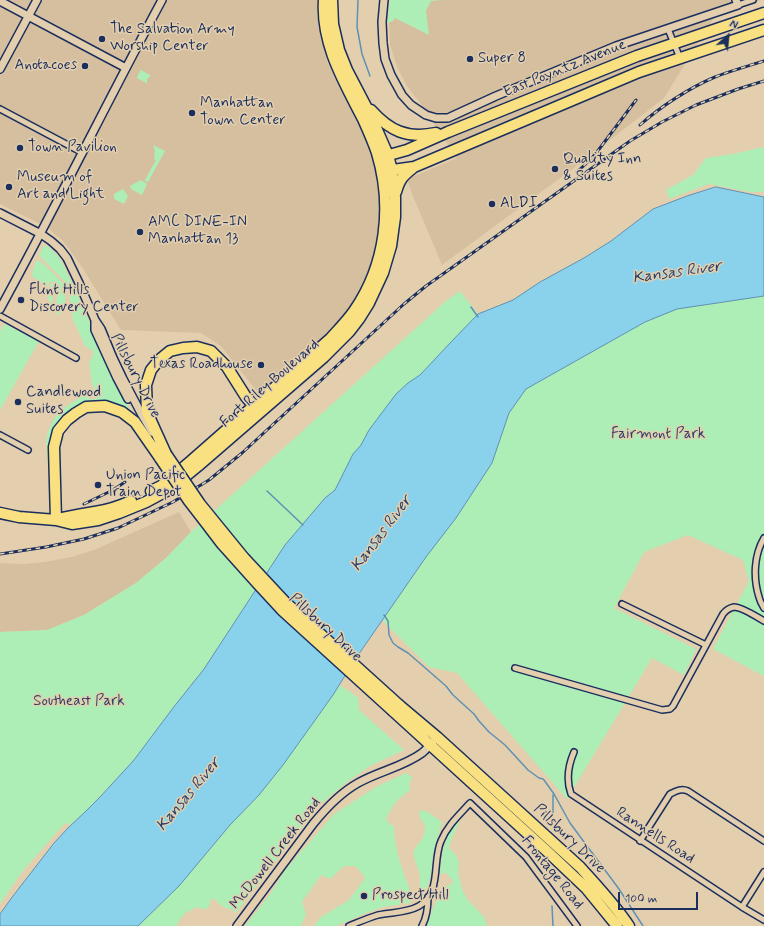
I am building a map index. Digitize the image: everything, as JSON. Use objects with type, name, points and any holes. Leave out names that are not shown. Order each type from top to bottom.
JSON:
[{"type":"highway","points":[[324,0],[323,8],[326,33],[331,53],[342,79],[372,139],[383,157]]},
{"type":"highway","points":[[332,0],[333,24],[339,50],[347,70],[371,116],[387,171]]},
{"type":"highway","name":"East Poyntz Avenue","points":[[383,157],[407,150],[637,56],[764,13]]},
{"type":"highway","name":"East Poyntz Avenue","points":[[387,171],[414,167],[639,72],[764,30]]},
{"type":"highway","points":[[361,97],[378,118],[399,132],[410,135],[426,135],[439,132],[448,132]]},
{"type":"highway","points":[[395,197],[398,184],[401,179],[414,167]]},
{"type":"highway","name":"Fort Riley Boulevard","points":[[0,513],[19,517],[56,520],[72,515],[96,512],[120,506],[143,496],[161,486],[338,344],[359,319],[369,303],[383,273],[392,246],[395,217],[395,197],[387,171]]},
{"type":"highway","name":"Fort Riley Boulevard","points":[[257,409],[330,339],[347,320],[363,297],[381,252],[386,215],[385,193],[387,171]]},
{"type":"highway","points":[[163,456],[147,412],[146,385],[151,370],[159,360],[170,352],[182,348],[197,347],[211,351],[227,366],[246,397],[257,409]]},
{"type":"highway","points":[[56,520],[54,447],[58,432],[67,420],[76,412],[86,407],[106,406],[122,412],[135,422],[163,456]]},
{"type":"highway","name":"Pillsbury Drive","points":[[163,456],[244,558],[285,602],[396,708],[580,867],[630,926]]},
{"type":"highway","name":"Pillsbury Drive","points":[[433,741],[586,888],[617,926]]},
{"type":"street","points":[[0,70],[37,0]]},
{"type":"street","points":[[0,309],[162,0]]},
{"type":"street","points":[[384,0],[382,22],[383,43],[385,59],[389,70],[402,95],[411,105],[426,115],[436,118],[448,118],[496,96],[616,46],[668,29],[737,3],[753,0]]},
{"type":"street","points":[[0,1],[126,68]]},
{"type":"street","points":[[668,29],[680,58]]},
{"type":"street","points":[[0,109],[83,153]]},
{"type":"street","name":"Pillsbury Drive","points":[[0,213],[51,241],[67,258],[94,320],[101,328],[113,358],[163,456]]},
{"type":"street","points":[[0,316],[76,358]]},
{"type":"street","points":[[0,435],[28,450]]},
{"type":"street","points":[[764,538],[756,559],[755,577],[759,598],[764,608]]},
{"type":"street","points":[[622,604],[706,645]]},
{"type":"street","points":[[515,668],[662,710],[670,709],[723,614],[727,610],[737,607],[764,621]]},
{"type":"street","name":"McDowell Creek Road","points":[[237,926],[324,811],[335,800],[349,788],[360,782],[414,758],[423,752],[433,741]]},
{"type":"street","name":"Rannells Road","points":[[574,752],[569,767],[568,777],[568,787],[571,794],[640,841],[764,920]]},
{"type":"street","points":[[640,841],[670,794],[677,790],[683,789],[764,841]]},
{"type":"street","name":"Frontage Road","points":[[428,897],[433,889],[436,876],[437,854],[440,842],[448,827],[470,803],[526,857],[578,926]]},
{"type":"street","points":[[742,907],[764,872]]},
{"type":"street","points":[[349,926],[376,916],[408,910],[420,905],[428,897]]},
{"type":"street","points":[[422,926],[428,908],[428,897]]},
{"type":"shaded area","points":[[0,0],[320,0],[320,25],[327,61],[363,134],[380,184],[381,229],[374,261],[359,297],[334,329],[259,394],[221,346],[201,333],[121,330],[80,264],[63,241],[50,229],[0,204]]},
{"type":"shaded area","points":[[392,0],[761,0],[715,16],[664,98],[582,162],[442,265],[407,179],[457,158],[407,86],[397,67],[390,44],[389,20]]},
{"type":"shaded area","points":[[179,512],[191,532],[166,558],[136,583],[84,615],[47,630],[0,632],[0,563],[24,564],[71,557],[94,550]]},
{"type":"green space","points":[[390,0],[441,0],[431,1],[426,11],[429,35],[395,18],[393,21],[387,23]]},
{"type":"green space","points":[[141,70],[150,75],[147,79],[147,83],[137,78]]},
{"type":"green space","points":[[153,145],[165,151],[148,182],[145,180],[156,160],[154,159],[155,151]]},
{"type":"green space","points":[[764,147],[764,192],[750,192],[709,184],[669,199],[666,190],[693,175],[706,158]]},
{"type":"green space","points":[[141,180],[147,184],[142,195],[131,189],[130,186]]},
{"type":"green space","points":[[123,189],[128,196],[124,204],[114,199],[114,194]]},
{"type":"green space","points":[[44,245],[49,247],[64,265],[84,310],[83,311],[130,410],[129,411],[111,402],[95,401],[85,403],[73,409],[62,419],[51,494],[46,440],[48,431],[57,413],[85,394],[92,400],[96,398],[99,393],[98,391],[93,391],[94,386],[92,385],[89,361],[94,352],[85,346],[72,317],[74,317],[72,315],[69,292],[65,282],[39,255]]},
{"type":"green space","points":[[38,260],[63,283],[66,292],[54,282],[50,282],[48,286],[45,286],[32,276],[33,269]]},
{"type":"green space","points":[[51,284],[55,285],[65,293],[64,305],[58,315],[56,312],[53,312],[57,296],[56,293],[50,288]]},
{"type":"green space","name":"Southeast Park","points":[[460,291],[478,314],[420,375],[408,383],[369,430],[361,445],[353,454],[335,490],[325,498],[285,545],[204,669],[134,760],[86,811],[70,825],[65,823],[22,872],[0,904],[0,632],[47,630],[84,615],[136,583],[166,558],[191,532],[446,301]]},
{"type":"green space","points":[[49,292],[52,294],[53,299],[49,306],[51,311],[48,308],[49,300],[46,294]]},
{"type":"green space","name":"Fairmont Park","points":[[764,296],[764,676],[713,649],[749,581],[743,560],[688,535],[644,552],[614,608],[696,649],[684,675],[652,658],[567,799],[457,673],[429,667],[382,620],[426,557],[456,518],[492,463],[509,413],[526,389],[645,322],[677,309]]},
{"type":"green space","points":[[4,324],[39,341],[0,410],[0,332]]},
{"type":"green space","points":[[339,685],[358,698],[359,710],[404,750],[370,766],[347,782],[317,807],[236,913],[230,908],[224,907],[212,898],[208,908],[204,909],[196,907],[187,912],[177,926],[138,926],[179,886],[230,825],[259,795],[283,765]]},
{"type":"green space","points":[[406,773],[412,777],[409,784],[410,790],[395,803],[386,820],[394,827],[394,836],[398,855],[413,899],[410,903],[383,907],[336,926],[314,926],[321,917],[349,900],[365,878],[355,866],[344,866],[330,879],[321,875],[302,902],[306,914],[301,926],[245,926],[271,893],[286,869],[334,814],[376,787]]},
{"type":"green space","points":[[423,810],[442,822],[433,855],[429,882],[424,892],[420,896],[418,891],[420,875],[415,861],[414,851],[424,833],[425,827],[419,812]]},
{"type":"green space","points":[[457,821],[459,822],[449,848],[456,855],[459,862],[458,874],[463,892],[468,900],[484,917],[487,926],[426,926],[440,892],[453,881],[446,873],[440,874],[444,847],[452,826]]},
{"type":"water","name":"Kansas River","points":[[716,187],[764,197],[764,296],[677,309],[645,322],[526,389],[509,413],[492,463],[456,518],[426,557],[354,661],[333,695],[283,765],[259,795],[230,825],[179,886],[138,926],[0,926],[0,914],[54,843],[134,760],[204,669],[285,545],[325,498],[335,490],[353,454],[361,445],[369,430],[396,394],[420,375],[478,314],[513,300],[540,282],[584,258],[611,241],[653,209]]},
{"type":"waterway","points":[[358,0],[357,27],[362,54],[370,76]]},
{"type":"waterway","points":[[471,307],[478,317]]},
{"type":"waterway","points":[[267,491],[303,525]]},
{"type":"waterway","points":[[384,615],[388,621],[389,635],[393,643],[408,653],[446,686],[453,695],[474,714],[489,732],[505,745],[528,770],[544,780],[554,794],[570,823],[619,889],[643,926]]},
{"type":"waterway","points":[[553,795],[553,813]]},
{"type":"waterway","points":[[552,906],[553,926]]},
{"type":"railway","points":[[640,125],[685,92],[705,81],[764,61]]},
{"type":"railway","points":[[0,554],[84,539],[118,528],[173,502],[209,480],[242,453],[404,304],[426,286],[630,141],[662,122],[696,105],[764,81]]},
{"type":"railway","points":[[577,172],[597,152],[636,100]]},
{"type":"railway","points":[[84,504],[113,490],[125,482]]},
{"type":"place","name":"The Salvation Army Worship Center","points":[[102,39]]},
{"type":"place","name":"Super 8","points":[[470,59]]},
{"type":"place","name":"Anotacoes","points":[[85,66]]},
{"type":"place","name":"Manhattan Town Center","points":[[192,113]]},
{"type":"place","name":"Town Pavilion","points":[[20,148]]},
{"type":"place","name":"Quality Inn & Suites","points":[[555,169]]},
{"type":"place","name":"Museum of Art and Light","points":[[9,187]]},
{"type":"place","name":"ALDI","points":[[492,204]]},
{"type":"place","name":"AMC DINE-IN Manhattan 13","points":[[140,232]]},
{"type":"place","name":"Flint Hills Discovery Center","points":[[21,300]]},
{"type":"place","name":"Texas Roadhouse","points":[[261,365]]},
{"type":"place","name":"Candlewood Suites","points":[[18,402]]},
{"type":"place","name":"Union Pacific Train Depot","points":[[98,485]]},
{"type":"place","name":"Prospect Hill","points":[[364,896]]}]
